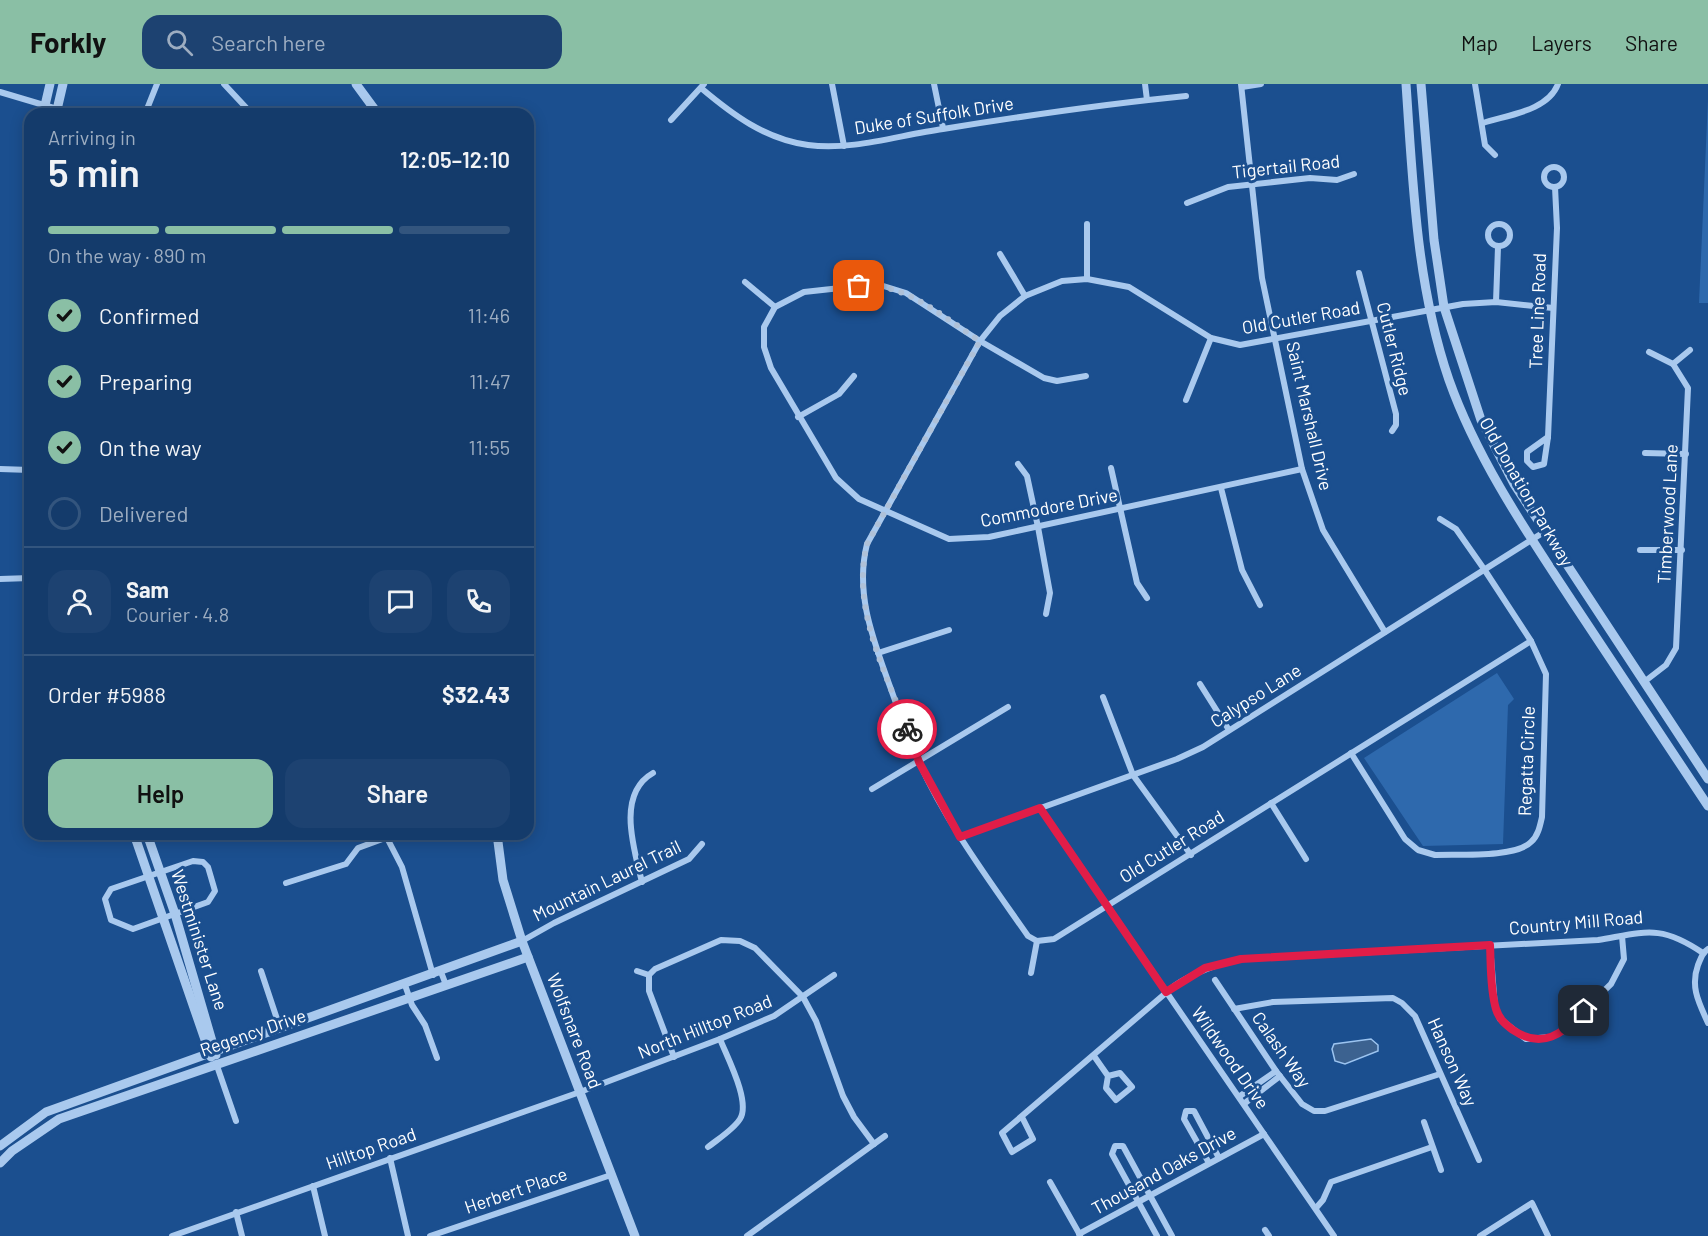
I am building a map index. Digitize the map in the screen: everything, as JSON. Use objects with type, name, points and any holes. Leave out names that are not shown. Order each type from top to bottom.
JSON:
[{"type":"street","points":[[44,108],[50,84]]},
{"type":"street","points":[[57,108],[63,84]]},
{"type":"street","points":[[147,108],[157,84]]},
{"type":"street","points":[[224,84],[246,108]]},
{"type":"street","points":[[356,84],[374,108]]},
{"type":"street","points":[[832,84],[844,146]]},
{"type":"street","points":[[934,84],[944,128]]},
{"type":"street","points":[[1145,84],[1147,100]]},
{"type":"street","points":[[1242,85],[1261,84]]},
{"type":"street","name":"Old Donation Parkway","points":[[1406,84],[1417,235],[1429,310],[1449,379],[1471,436],[1531,540],[1708,806]]},
{"type":"street","name":"Old Donation Parkway","points":[[1421,84],[1434,240],[1444,307],[1481,420],[1514,484],[1544,532],[1708,779]]},
{"type":"street","points":[[1475,84],[1485,145],[1495,155]]},
{"type":"street","points":[[1483,123],[1536,107],[1554,94],[1558,84]]},
{"type":"street","name":"Saint Marshall Drive","points":[[1242,85],[1262,278],[1302,469],[1323,530],[1384,632]]},
{"type":"street","points":[[671,120],[702,86]]},
{"type":"street","name":"Duke of Suffolk Drive","points":[[702,86],[736,118],[773,136],[808,145],[844,146],[944,128],[1186,96]]},
{"type":"street","points":[[0,92],[41,108]]},
{"type":"street","name":"Tigertail Road","points":[[1187,203],[1228,187],[1310,178],[1337,180],[1354,174]]},
{"type":"street","name":"Tree Line Road","points":[[1548,437],[1527,452],[1527,461],[1533,467],[1544,464],[1548,437],[1557,228],[1555,187]]},
{"type":"street","points":[[1087,224],[1088,279]]},
{"type":"street","points":[[1496,302],[1498,247]]},
{"type":"street","points":[[1000,254],[1024,296]]},
{"type":"street","name":"Cutler Ridge","points":[[1359,273],[1396,414],[1396,425],[1392,431]]},
{"type":"street","name":"Old Cutler Road","points":[[1531,641],[1054,939],[1037,941],[1028,936],[960,837],[919,762],[878,653],[865,608],[861,568],[867,544],[980,341],[1000,315],[1024,296],[1062,281],[1088,279],[1129,287],[1211,338],[1240,345],[1444,307],[1496,302],[1553,308]]},
{"type":"street","points":[[745,282],[775,307],[804,292],[877,284],[906,293],[980,341],[1051,380],[1086,376]]},
{"type":"street","name":"Commodore Drive","points":[[775,307],[764,327],[764,347],[771,369],[836,478],[859,499],[949,539],[989,537],[1302,469]]},
{"type":"street","points":[[1186,400],[1211,338]]},
{"type":"street","points":[[1649,352],[1673,364],[1690,350]]},
{"type":"street","name":"Timberwood Lane","points":[[1644,682],[1666,665],[1676,648],[1688,388],[1673,364]]},
{"type":"street","points":[[798,417],[839,394],[854,376]]},
{"type":"street","points":[[1645,453],[1686,454]]},
{"type":"street","points":[[1018,464],[1027,476],[1038,527],[1050,593],[1046,614]]},
{"type":"street","points":[[1111,468],[1137,583],[1147,598]]},
{"type":"street","points":[[0,469],[24,470]]},
{"type":"street","points":[[1221,488],[1242,570],[1260,605]]},
{"type":"street","name":"Regatta Circle","points":[[1351,753],[1405,839],[1418,850],[1434,855],[1516,851],[1530,844],[1539,830],[1542,817],[1546,674],[1531,641],[1484,569],[1456,529],[1440,519]]},
{"type":"street","name":"Calypso Lane","points":[[960,837],[1185,756],[1544,532]]},
{"type":"street","points":[[1641,550],[1682,550]]},
{"type":"street","points":[[0,579],[24,578]]},
{"type":"street","points":[[878,653],[950,630]]},
{"type":"street","points":[[1200,684],[1229,730]]},
{"type":"street","points":[[1103,697],[1133,775],[1191,855]]},
{"type":"street","points":[[872,789],[1008,707]]},
{"type":"street","points":[[642,882],[631,814],[638,786],[653,773]]},
{"type":"street","points":[[1271,803],[1306,859]]},
{"type":"street","name":"Wildwood Drive","points":[[1040,808],[1334,1236]]},
{"type":"street","name":"Westminister Lane","points":[[137,840],[154,874],[169,916],[216,1064]]},
{"type":"street","name":"Westminister Lane","points":[[148,840],[154,874]]},
{"type":"street","points":[[286,883],[346,864],[358,848],[377,840]]},
{"type":"street","points":[[388,840],[402,867],[437,974],[446,985]]},
{"type":"street","name":"Wolfsnare Road","points":[[498,840],[503,880],[522,941],[635,1236]]},
{"type":"street","name":"Mountain Laurel Trail","points":[[522,941],[554,923],[689,860],[702,844]]},
{"type":"street","points":[[197,860],[206,864],[215,888],[211,900],[133,929],[111,920],[105,902],[108,891],[154,874],[197,860]]},
{"type":"street","name":"Country Mill Road","points":[[1022,1117],[1033,1139],[1012,1152],[1002,1133],[1166,992],[1205,968],[1241,959],[1490,945],[1663,932],[1705,951]]},
{"type":"street","points":[[1490,945],[1492,989],[1500,1019],[1526,1039],[1551,1037],[1563,1031],[1611,984],[1624,959],[1622,936]]},
{"type":"street","points":[[674,1057],[649,991],[649,975],[655,969],[680,956],[730,938],[755,948],[802,997],[816,1021],[843,1096],[854,1117],[874,1144]]},
{"type":"street","name":"Regency Drive","points":[[1,1143],[46,1112],[437,974],[522,941]]},
{"type":"street","points":[[1031,973],[1037,941]]},
{"type":"street","points":[[1705,951],[1693,979],[1696,997],[1708,1023]]},
{"type":"street","name":"Regency Drive","points":[[0,1163],[12,1151],[59,1119],[528,957]]},
{"type":"street","points":[[261,971],[280,1028]]},
{"type":"street","points":[[637,971],[649,975]]},
{"type":"street","name":"North Hilltop Road","points":[[580,1092],[774,1016],[834,975]]},
{"type":"street","name":"Calash Way","points":[[1215,980],[1278,1074],[1302,1104],[1314,1111],[1325,1111],[1440,1074]]},
{"type":"street","points":[[405,985],[425,1025],[437,1058]]},
{"type":"street","name":"Hanson Way","points":[[1234,1009],[1273,1002],[1393,998],[1402,1002],[1415,1016],[1479,1160]]},
{"type":"street","points":[[319,1015],[323,1026]]},
{"type":"street","points":[[708,1147],[738,1123],[744,1110],[740,1088],[720,1039]]},
{"type":"street","points":[[1094,1056],[1108,1076],[1106,1088],[1116,1100],[1132,1087],[1120,1073],[1108,1076]]},
{"type":"street","points":[[216,1064],[236,1121]]},
{"type":"street","points":[[1240,1096],[1278,1074]]},
{"type":"street","points":[[1245,1104],[1278,1074]]},
{"type":"street","name":"Hilltop Road","points":[[172,1236],[580,1092]]},
{"type":"street","points":[[1209,1163],[1184,1119],[1186,1111],[1194,1111],[1219,1158]]},
{"type":"street","points":[[1424,1122],[1441,1170]]},
{"type":"street","name":"Thousand Oaks Drive","points":[[1079,1235],[1263,1134]]},
{"type":"street","points":[[747,1236],[885,1136]]},
{"type":"street","points":[[1,1143],[12,1151]]},
{"type":"street","points":[[1157,1236],[1112,1154],[1115,1146],[1123,1146],[1172,1236]]},
{"type":"street","points":[[1316,1208],[1323,1200],[1330,1182],[1432,1147]]},
{"type":"street","points":[[390,1158],[408,1236]]},
{"type":"street","name":"Herbert Place","points":[[430,1236],[612,1174]]},
{"type":"street","points":[[1050,1182],[1079,1235]]},
{"type":"street","points":[[313,1186],[325,1236]]},
{"type":"street","points":[[1480,1236],[1532,1203],[1548,1236]]},
{"type":"street","points":[[236,1212],[242,1236]]},
{"type":"shaded area","points":[[1708,99],[1708,303],[1699,303]]},
{"type":"shaded area","points":[[1497,673],[1514,699],[1508,705],[1503,844],[1423,846],[1364,758]]},
{"type":"shaded area","points":[[1371,1039],[1378,1045],[1378,1051],[1345,1064],[1335,1061],[1332,1049],[1334,1044]]},
{"type":"way so far","points":[[859,286],[877,284],[906,293],[980,341],[867,544],[861,568],[865,608],[878,653],[907,729]]},
{"type":"route","points":[[907,729],[919,762],[960,837],[1040,808],[1166,992],[1205,968],[1241,959],[1490,945],[1495,1007],[1500,1019],[1506,1025],[1526,1039],[1551,1037],[1563,1031],[1584,1011]]}]
